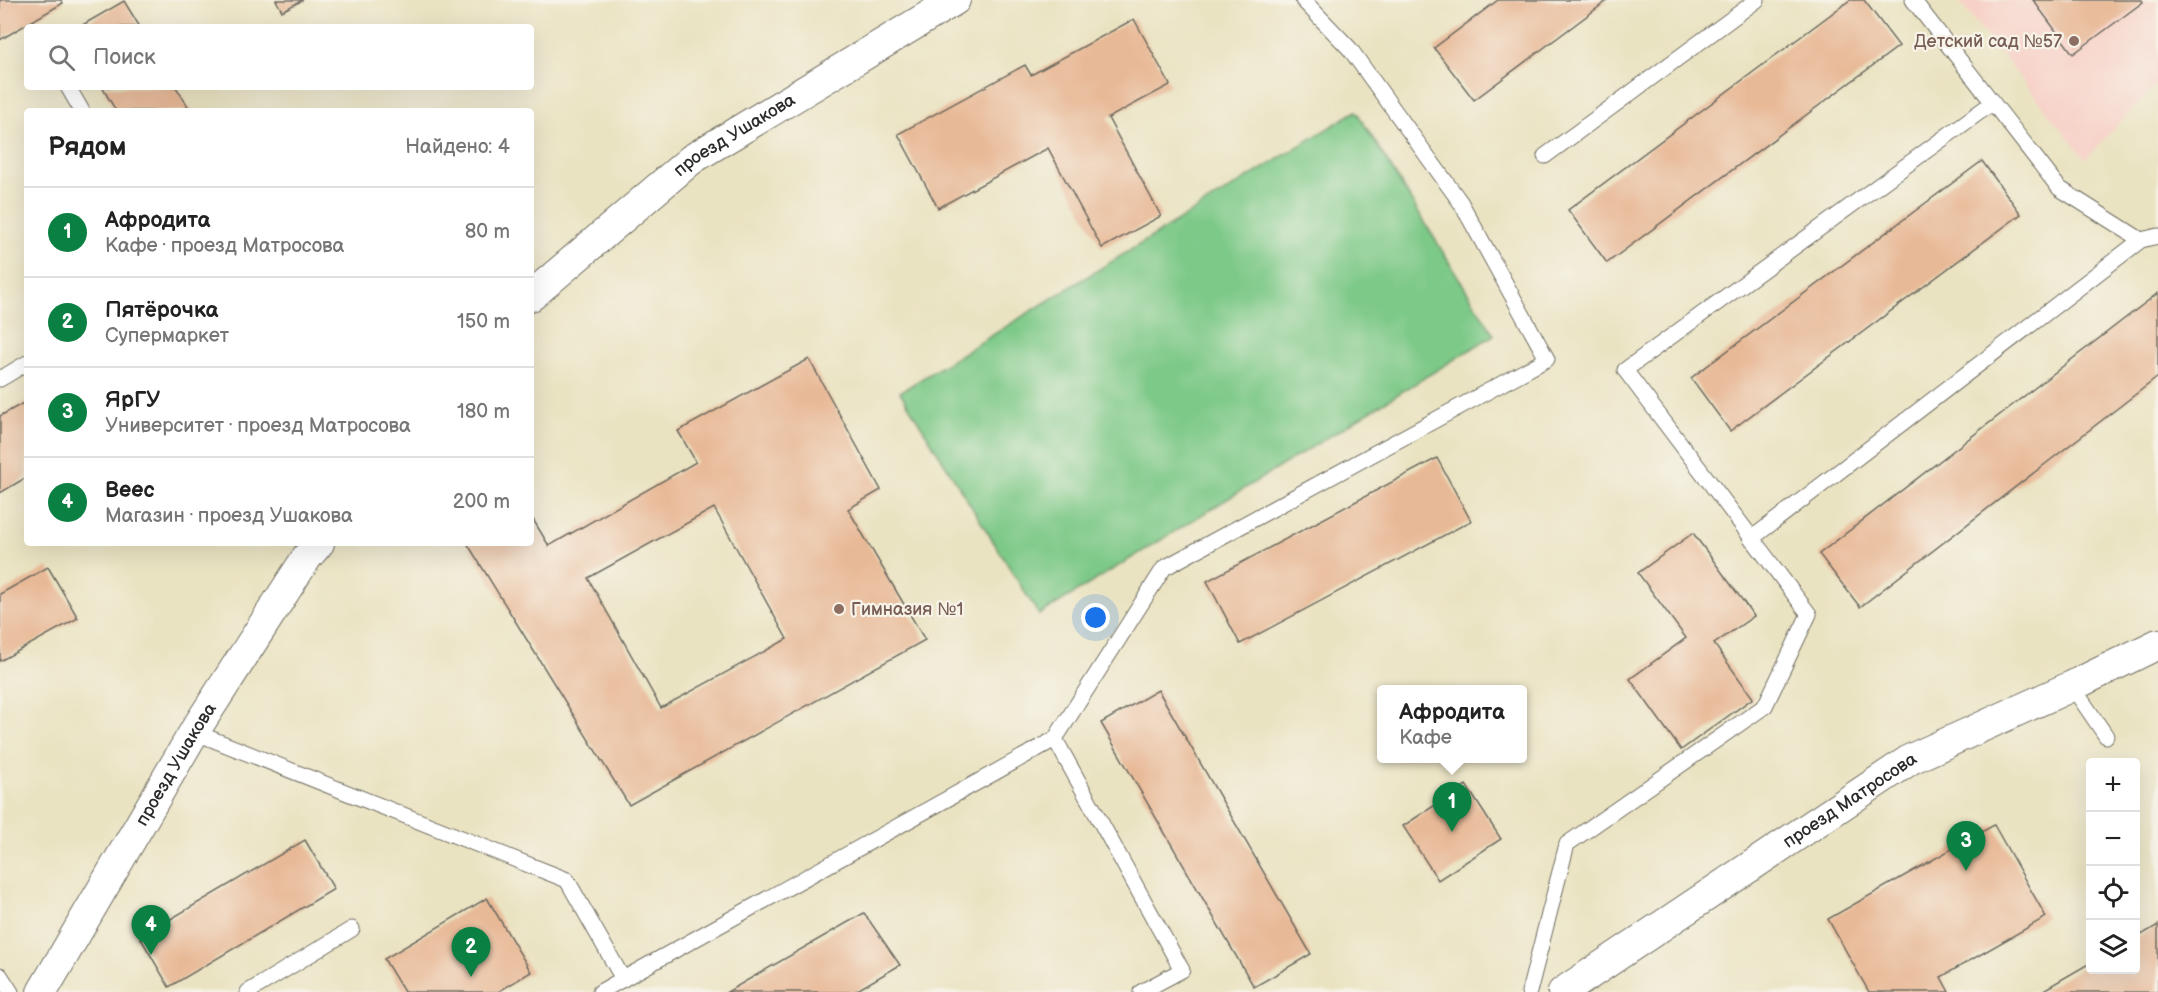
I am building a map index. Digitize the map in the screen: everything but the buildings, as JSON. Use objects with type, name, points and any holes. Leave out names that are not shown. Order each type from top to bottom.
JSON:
[{"type":"street","name":"проезд Ушакова","points":[[534,293],[692,159],[955,0]]},
{"type":"street","name":"проезд Ушакова","points":[[42,992],[194,732],[307,557],[316,546]]},
{"type":"street","name":"проезд Матросова","points":[[1563,992],[1911,759],[2158,644]]},
{"type":"lane","points":[[600,992],[1055,739],[1164,568],[1547,359],[1461,203],[1350,49],[1303,0]]},
{"type":"lane","points":[[1545,156],[1757,0]]},
{"type":"lane","points":[[1913,0],[2059,188],[2140,240]]},
{"type":"lane","points":[[70,90],[80,108]]},
{"type":"lane","points":[[1529,992],[1567,844],[1765,706],[1809,614],[1625,370],[1992,102]]},
{"type":"lane","points":[[1751,539],[2140,240],[2158,236]]},
{"type":"lane","points":[[0,379],[24,365]]},
{"type":"lane","points":[[2072,686],[2106,736]]},
{"type":"lane","points":[[194,732],[567,880],[623,979]]},
{"type":"lane","points":[[1055,739],[1182,970],[1141,992]]},
{"type":"lane","points":[[248,992],[352,929]]},
{"type":"lane","points":[[0,975],[11,992]]},
{"type":"shaded area","name":"Детский сад №57","points":[[1958,0],[2158,0],[2158,82],[2085,159]]},
{"type":"green space","points":[[1356,111],[1494,335],[1039,615],[900,392]]},
{"type":"place","name":"Детский сад №57","points":[[2074,41]]},
{"type":"place","name":"Гимназия №1","points":[[839,609]]},
{"type":"place","name":"Афродита","points":[[1452,832]]},
{"type":"place","name":"ЯрГУ","points":[[1966,871]]},
{"type":"place","name":"Веес","points":[[151,955]]},
{"type":"place","name":"Пятёрочка","points":[[471,977]]}]
